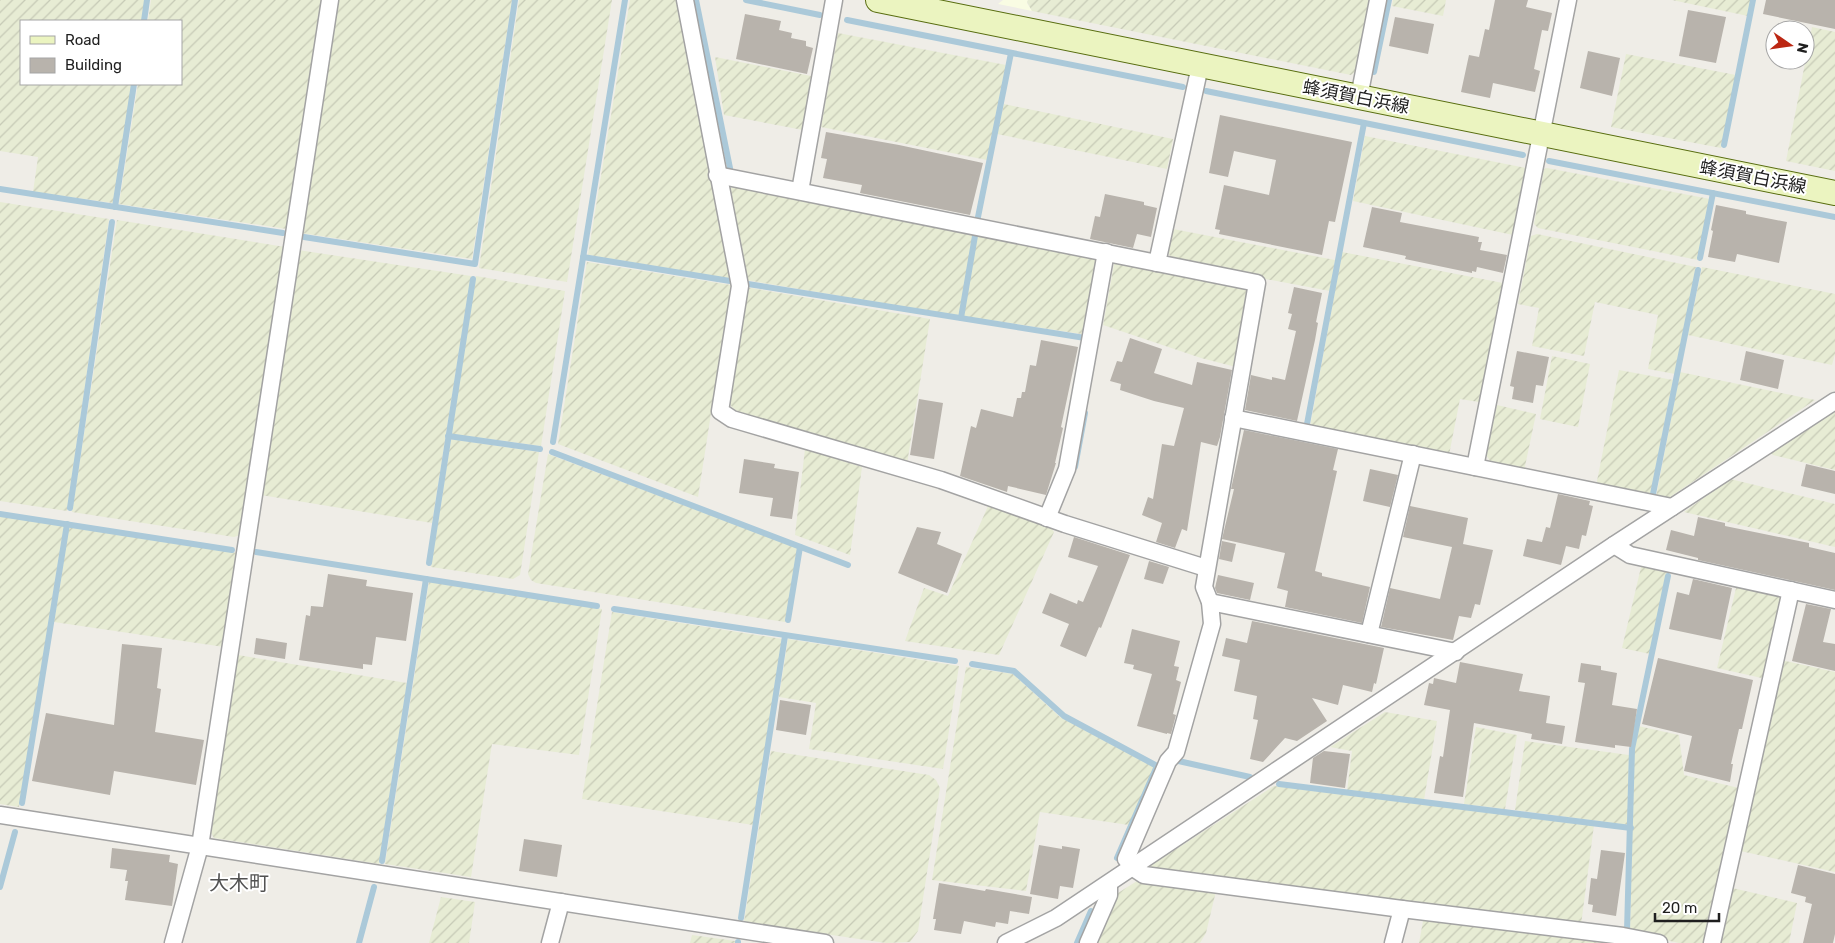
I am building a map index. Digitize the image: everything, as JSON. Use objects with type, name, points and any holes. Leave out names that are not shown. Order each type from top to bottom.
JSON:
[{"type":"main road","name":"蜂須賀白浜線","points":[[878,0],[1835,193]]},
{"type":"street","points":[[173,943],[200,846],[330,0]]},
{"type":"street","points":[[685,0],[717,175],[740,286],[720,411],[732,419],[942,480],[1047,518],[1206,568]]},
{"type":"street","points":[[800,191],[834,0]]},
{"type":"street","points":[[1358,97],[1378,0]]},
{"type":"street","points":[[1474,467],[1568,0]]},
{"type":"street","points":[[1157,263],[1200,66]]},
{"type":"street","points":[[717,175],[1257,283],[1206,568],[1204,587],[1210,602],[1212,624],[1176,752],[1168,761],[1126,858],[1132,867],[1144,874],[1402,909],[1623,936],[1659,943]]},
{"type":"street","points":[[1047,518],[1067,469],[1106,252]]},
{"type":"street","points":[[1006,943],[1056,918],[1109,884],[1614,545],[1835,400]]},
{"type":"street","points":[[1233,418],[1672,507]]},
{"type":"street","points":[[1369,634],[1413,454]]},
{"type":"street","points":[[1614,545],[1630,555],[1835,600]]},
{"type":"street","points":[[1712,943],[1791,590]]},
{"type":"street","points":[[1210,602],[1456,652]]},
{"type":"street","points":[[0,815],[825,943]]},
{"type":"street","points":[[1088,943],[1109,895],[1109,884]]},
{"type":"street","points":[[550,943],[561,902]]},
{"type":"street","points":[[1393,943],[1402,909]]},
{"type":"shaded area","points":[[0,0],[146,0],[143,20],[20,20],[20,85],[132,85],[113,203],[33,192],[38,157],[0,151]]},
{"type":"shaded area","points":[[151,0],[323,0],[287,229],[119,204],[138,85],[182,85],[182,20],[148,20]]},
{"type":"shaded area","points":[[339,0],[512,0],[472,259],[301,233]]},
{"type":"shaded area","points":[[519,0],[612,0],[567,282],[479,268]]},
{"type":"shaded area","points":[[630,0],[677,0],[730,279],[588,255]]},
{"type":"shaded area","points":[[1003,0],[1028,0],[1027,3],[1032,11],[998,4]]},
{"type":"shaded area","points":[[1028,0],[1372,0],[1358,70],[1351,75],[1032,11],[1027,2]]},
{"type":"shaded area","points":[[1393,0],[1446,0],[1443,16],[1392,6]]},
{"type":"shaded area","points":[[1672,0],[1751,0],[1748,16]]},
{"type":"shaded area","points":[[1815,28],[1835,32],[1835,171],[1786,161],[1804,70],[1815,70]]},
{"type":"shaded area","points":[[838,33],[1006,65],[987,160],[821,127]]},
{"type":"shaded area","points":[[1626,54],[1736,75],[1721,148],[1611,127]]},
{"type":"shaded area","points":[[715,57],[811,76],[803,130],[724,115]]},
{"type":"shaded area","points":[[1004,104],[1173,139],[1167,169],[997,134]]},
{"type":"shaded area","points":[[1365,136],[1526,168],[1513,235],[1353,201]]},
{"type":"shaded area","points":[[1547,168],[1710,199],[1698,260],[1538,228],[1534,224],[1544,169]]},
{"type":"shaded area","points":[[739,184],[974,229],[959,316],[746,280],[729,189]]},
{"type":"shaded area","points":[[0,202],[109,219],[67,511],[0,501]]},
{"type":"shaded area","points":[[117,220],[285,247],[240,535],[234,537],[72,512]]},
{"type":"shaded area","points":[[1173,229],[1335,260],[1330,291],[1175,262],[1168,253]]},
{"type":"shaded area","points":[[978,230],[1094,254],[1100,263],[1088,335],[963,316]]},
{"type":"shaded area","points":[[1537,234],[1696,267],[1675,374],[1648,369],[1658,315],[1595,302],[1584,356],[1532,346],[1539,308],[1518,304],[1531,236]]},
{"type":"shaded area","points":[[298,250],[471,276],[432,523],[261,495]]},
{"type":"shaded area","points":[[1342,252],[1503,283],[1479,402],[1460,399],[1449,455],[1310,427]]},
{"type":"shaded area","points":[[1115,259],[1242,284],[1250,294],[1236,367],[1201,358],[1103,325]]},
{"type":"shaded area","points":[[587,262],[731,285],[698,497],[558,444]]},
{"type":"shaded area","points":[[1702,267],[1835,294],[1835,354],[1832,365],[1688,335]]},
{"type":"shaded area","points":[[476,276],[565,291],[541,446],[451,434]]},
{"type":"shaded area","points":[[745,287],[930,319],[907,464],[739,413],[731,406],[727,395]]},
{"type":"shaded area","points":[[1552,356],[1590,364],[1578,427],[1540,419]]},
{"type":"shaded area","points":[[1619,370],[1673,380],[1650,497],[1596,486]]},
{"type":"shaded area","points":[[1680,372],[1815,400],[1667,499],[1656,497]]},
{"type":"shaded area","points":[[1497,405],[1536,414],[1524,471],[1493,465],[1486,455]]},
{"type":"shaded area","points":[[1835,412],[1835,470],[1773,455],[1770,452]]},
{"type":"shaded area","points":[[451,439],[539,452],[520,575],[513,579],[431,567]]},
{"type":"shaded area","points":[[805,449],[862,467],[850,555],[795,535]]},
{"type":"shaded area","points":[[548,454],[798,548],[785,622],[536,583],[531,580],[528,574]]},
{"type":"shaded area","points":[[1730,479],[1835,504],[1835,547],[1684,512]]},
{"type":"shaded area","points":[[989,504],[1048,524],[1054,532],[999,655],[905,641],[924,588],[948,596]]},
{"type":"shaded area","points":[[0,516],[64,526],[19,807],[0,804]]},
{"type":"shaded area","points":[[69,527],[237,553],[224,647],[54,622]]},
{"type":"shaded area","points":[[1642,563],[1668,569],[1650,654],[1622,648]]},
{"type":"shaded area","points":[[429,582],[602,609],[579,755],[492,744],[471,877],[385,864]]},
{"type":"shaded area","points":[[1737,584],[1782,594],[1766,679],[1717,668]]},
{"type":"shaded area","points":[[612,612],[782,639],[753,825],[582,799]]},
{"type":"shaded area","points":[[788,639],[959,666],[943,769],[809,749],[816,703],[779,697]]},
{"type":"shaded area","points":[[238,655],[407,683],[379,864],[214,838],[210,825]]},
{"type":"shaded area","points":[[1781,660],[1835,672],[1835,872],[1736,850]]},
{"type":"shaded area","points":[[966,667],[1013,674],[1060,717],[1154,767],[1129,825],[1040,812],[1026,891],[932,880]]},
{"type":"shaded area","points":[[1385,712],[1437,721],[1424,800],[1347,791],[1352,751],[1330,747]]},
{"type":"shaded area","points":[[1638,726],[1679,735],[1684,775],[1743,789],[1706,943],[1679,943],[1630,932],[1634,749]]},
{"type":"shaded area","points":[[1476,727],[1517,735],[1505,809],[1464,804]]},
{"type":"shaded area","points":[[1525,741],[1629,755],[1628,825],[1515,810]]},
{"type":"shaded area","points":[[771,751],[929,775],[936,780],[940,788],[918,931],[910,942],[886,943],[744,922]]},
{"type":"shaded area","points":[[1274,786],[1594,825],[1581,925],[1152,870],[1150,866]]},
{"type":"shaded area","points":[[1137,881],[1216,891],[1206,933],[1200,943],[1096,943],[1118,893]]},
{"type":"shaded area","points":[[1728,887],[1797,903],[1789,943],[1717,943]]},
{"type":"shaded area","points":[[441,897],[475,902],[469,943],[429,943]]},
{"type":"shaded area","points":[[1424,916],[1624,943],[1419,943]]},
{"type":"shaded area","points":[[692,935],[735,941],[735,943],[690,943]]},
{"type":"building","points":[[1495,0],[1528,0],[1526,7],[1552,13],[1548,31],[1542,30],[1534,69],[1540,71],[1535,92],[1493,83],[1490,98],[1461,92],[1469,55],[1479,57],[1485,29],[1489,30]]},
{"type":"building","points":[[1766,0],[1835,0],[1835,29],[1815,25],[1815,20],[1792,20],[1763,14]]},
{"type":"building","points":[[1688,10],[1726,17],[1716,63],[1679,56]]},
{"type":"building","points":[[745,14],[781,21],[779,30],[792,33],[791,38],[806,41],[806,46],[813,48],[807,74],[736,59]]},
{"type":"building","points":[[1395,17],[1434,24],[1428,54],[1389,46]]},
{"type":"building","points":[[1588,51],[1620,58],[1612,96],[1580,88]]},
{"type":"building","points":[[1220,115],[1352,142],[1335,222],[1329,221],[1322,255],[1219,234],[1220,230],[1215,229],[1224,185],[1269,195],[1276,160],[1234,151],[1228,177],[1209,173]]},
{"type":"building","points":[[826,132],[983,163],[970,215],[860,193],[862,185],[823,178],[827,159],[821,158]]},
{"type":"building","points":[[1105,194],[1144,202],[1144,205],[1157,208],[1151,237],[1137,234],[1133,248],[1090,239],[1095,216],[1100,217]]},
{"type":"building","points":[[1716,205],[1746,211],[1746,214],[1787,222],[1779,263],[1737,254],[1735,262],[1708,257]]},
{"type":"building","points":[[1372,207],[1402,213],[1400,222],[1479,237],[1478,242],[1482,242],[1480,250],[1507,255],[1503,273],[1477,267],[1476,272],[1472,271],[1472,273],[1405,259],[1406,256],[1363,247]]},
{"type":"building","points":[[1294,287],[1322,293],[1316,322],[1318,323],[1315,340],[1297,421],[1245,410],[1251,375],[1272,380],[1272,377],[1285,380],[1296,331],[1288,329],[1292,314],[1288,313]]},
{"type":"building","points":[[1130,338],[1162,349],[1154,373],[1192,385],[1197,362],[1232,370],[1220,437],[1217,446],[1201,442],[1187,531],[1182,529],[1175,548],[1156,542],[1162,523],[1142,515],[1148,497],[1153,499],[1162,444],[1174,446],[1184,408],[1120,390],[1121,384],[1110,381],[1117,361],[1122,362]]},
{"type":"building","points":[[1041,340],[1078,347],[1061,427],[1063,428],[1056,463],[1046,495],[1008,486],[1007,492],[960,476],[971,426],[976,428],[981,409],[1013,417],[1017,398],[1021,398],[1022,392],[1025,392],[1030,365],[1036,366]]},
{"type":"building","points":[[1517,351],[1549,357],[1543,386],[1536,385],[1533,403],[1512,399],[1514,387],[1510,386]]},
{"type":"building","points":[[1746,351],[1784,360],[1778,389],[1740,380]]},
{"type":"building","points":[[919,399],[943,403],[934,459],[910,455]]},
{"type":"building","points":[[1244,430],[1338,449],[1333,470],[1337,471],[1315,571],[1322,573],[1322,576],[1370,587],[1362,623],[1285,607],[1288,591],[1277,588],[1285,553],[1222,539],[1234,489],[1231,489]]},
{"type":"building","points":[[744,459],[775,464],[774,468],[799,472],[792,519],[770,516],[773,498],[739,493]]},
{"type":"building","points":[[1806,464],[1835,471],[1835,494],[1801,486]]},
{"type":"building","points":[[1370,469],[1398,475],[1390,507],[1363,501]]},
{"type":"building","points":[[1558,494],[1590,501],[1589,505],[1593,506],[1586,536],[1582,535],[1579,549],[1566,546],[1561,565],[1523,556],[1527,539],[1542,542],[1546,527],[1550,528]]},
{"type":"building","points":[[1410,506],[1468,518],[1463,544],[1493,550],[1480,605],[1475,604],[1471,618],[1459,616],[1453,640],[1381,627],[1390,588],[1440,599],[1452,547],[1403,537]]},
{"type":"building","points":[[1698,517],[1725,523],[1725,526],[1809,543],[1809,547],[1835,553],[1835,590],[1698,560],[1698,558],[1666,550],[1671,530],[1694,536]]},
{"type":"building","points":[[917,527],[941,532],[937,544],[962,554],[947,593],[898,573]]},
{"type":"building","points":[[1074,537],[1130,555],[1101,628],[1099,627],[1086,657],[1060,646],[1069,624],[1042,613],[1050,593],[1077,604],[1078,600],[1083,602],[1098,566],[1068,557]]},
{"type":"building","points":[[1222,541],[1236,544],[1232,562],[1219,559]]},
{"type":"building","points":[[1149,561],[1169,567],[1163,584],[1144,579]]},
{"type":"building","points":[[328,574],[367,580],[366,586],[413,593],[406,641],[376,637],[372,665],[363,664],[363,669],[299,660],[306,615],[310,616],[311,606],[323,607]]},
{"type":"building","points":[[1218,575],[1254,583],[1250,600],[1217,593],[1215,588]]},
{"type":"building","points":[[1693,579],[1732,588],[1721,640],[1669,629],[1677,592],[1689,595]]},
{"type":"building","points":[[1806,604],[1831,609],[1823,642],[1835,644],[1835,671],[1792,661]]},
{"type":"building","points":[[1252,621],[1384,648],[1376,684],[1374,683],[1372,692],[1343,685],[1338,705],[1312,698],[1327,721],[1297,741],[1285,738],[1263,762],[1250,759],[1258,720],[1253,719],[1257,696],[1234,691],[1240,660],[1222,656],[1226,638],[1247,643]]},
{"type":"building","points":[[1132,629],[1180,641],[1174,666],[1179,667],[1176,680],[1181,682],[1173,714],[1176,715],[1171,734],[1137,726],[1152,674],[1133,669],[1134,665],[1124,663]]},
{"type":"building","points":[[256,638],[287,643],[285,659],[254,654]]},
{"type":"building","points":[[122,644],[162,648],[157,688],[161,689],[155,732],[204,740],[196,785],[114,771],[110,795],[32,781],[46,713],[114,725]]},
{"type":"building","points":[[1658,658],[1753,680],[1742,729],[1739,729],[1731,764],[1733,764],[1730,782],[1684,771],[1692,736],[1642,724]]},
{"type":"building","points":[[1460,662],[1523,674],[1519,691],[1550,696],[1546,723],[1565,726],[1562,744],[1531,739],[1532,734],[1474,723],[1463,797],[1434,793],[1440,756],[1443,757],[1450,710],[1424,705],[1429,683],[1433,684],[1434,678],[1456,683]]},
{"type":"building","points":[[1581,663],[1601,666],[1601,670],[1617,673],[1612,705],[1637,709],[1631,747],[1615,745],[1615,748],[1575,742],[1585,683],[1578,682]]},
{"type":"building","points":[[780,700],[811,705],[806,735],[776,730]]},
{"type":"building","points":[[1324,751],[1350,754],[1345,788],[1310,783],[1313,758]]},
{"type":"building","points":[[524,839],[562,845],[557,877],[519,871]]},
{"type":"building","points":[[1039,845],[1062,849],[1062,846],[1080,849],[1073,888],[1060,886],[1058,899],[1030,894]]},
{"type":"building","points":[[112,848],[170,855],[169,862],[178,864],[172,906],[125,900],[128,881],[125,881],[127,870],[110,868]]},
{"type":"building","points":[[1601,850],[1625,853],[1616,916],[1592,912],[1593,905],[1588,904],[1591,878],[1597,879]]},
{"type":"building","points":[[1798,865],[1835,874],[1835,934],[1833,943],[1803,943],[1812,904],[1805,902],[1806,897],[1791,893]]},
{"type":"building","points":[[939,883],[1032,897],[1029,914],[1010,911],[1008,924],[996,922],[995,927],[964,921],[961,934],[934,930],[936,919],[933,919]]},
{"type":"waterway","points":[[144,20],[147,0]]},
{"type":"waterway","points":[[304,237],[475,264],[515,0]]},
{"type":"waterway","points":[[553,442],[625,0]]},
{"type":"waterway","points":[[696,0],[730,168]]},
{"type":"waterway","points":[[746,0],[820,15]]},
{"type":"waterway","points":[[1374,72],[1389,0]]},
{"type":"waterway","points":[[1724,145],[1753,0]]},
{"type":"waterway","points":[[847,20],[1183,87]]},
{"type":"waterway","points":[[977,222],[1011,53]]},
{"type":"waterway","points":[[115,207],[134,85]]},
{"type":"waterway","points":[[1206,91],[1523,155]]},
{"type":"waterway","points":[[1307,424],[1364,123]]},
{"type":"waterway","points":[[1549,161],[1835,217]]},
{"type":"waterway","points":[[0,189],[283,233]]},
{"type":"waterway","points":[[1700,258],[1713,193]]},
{"type":"waterway","points":[[70,508],[112,222]]},
{"type":"waterway","points":[[961,318],[976,230]]},
{"type":"waterway","points":[[583,257],[730,281]]},
{"type":"waterway","points":[[1653,494],[1698,270]]},
{"type":"waterway","points":[[429,563],[473,279]]},
{"type":"waterway","points":[[748,284],[1085,338]]},
{"type":"waterway","points":[[1075,467],[1085,413]]},
{"type":"waterway","points":[[448,436],[540,449]]},
{"type":"waterway","points":[[552,452],[848,565]]},
{"type":"waterway","points":[[0,514],[232,550]]},
{"type":"waterway","points":[[22,803],[67,524]]},
{"type":"waterway","points":[[788,620],[800,547]]},
{"type":"waterway","points":[[256,552],[597,606]]},
{"type":"waterway","points":[[1627,931],[1632,749],[1668,576]]},
{"type":"waterway","points":[[382,861],[426,579]]},
{"type":"waterway","points":[[614,609],[955,661]]},
{"type":"waterway","points":[[741,918],[785,636]]},
{"type":"waterway","points":[[972,664],[1014,671],[1064,716],[1157,766],[1117,858]]},
{"type":"waterway","points":[[1174,760],[1250,777]]},
{"type":"waterway","points":[[1279,784],[1631,828]]},
{"type":"waterway","points":[[0,887],[15,832]]},
{"type":"waterway","points":[[359,943],[374,887]]},
{"type":"waterway","points":[[1077,943],[1091,911]]},
{"type":"district","name":"大木町","points":[[239,883]]}]
